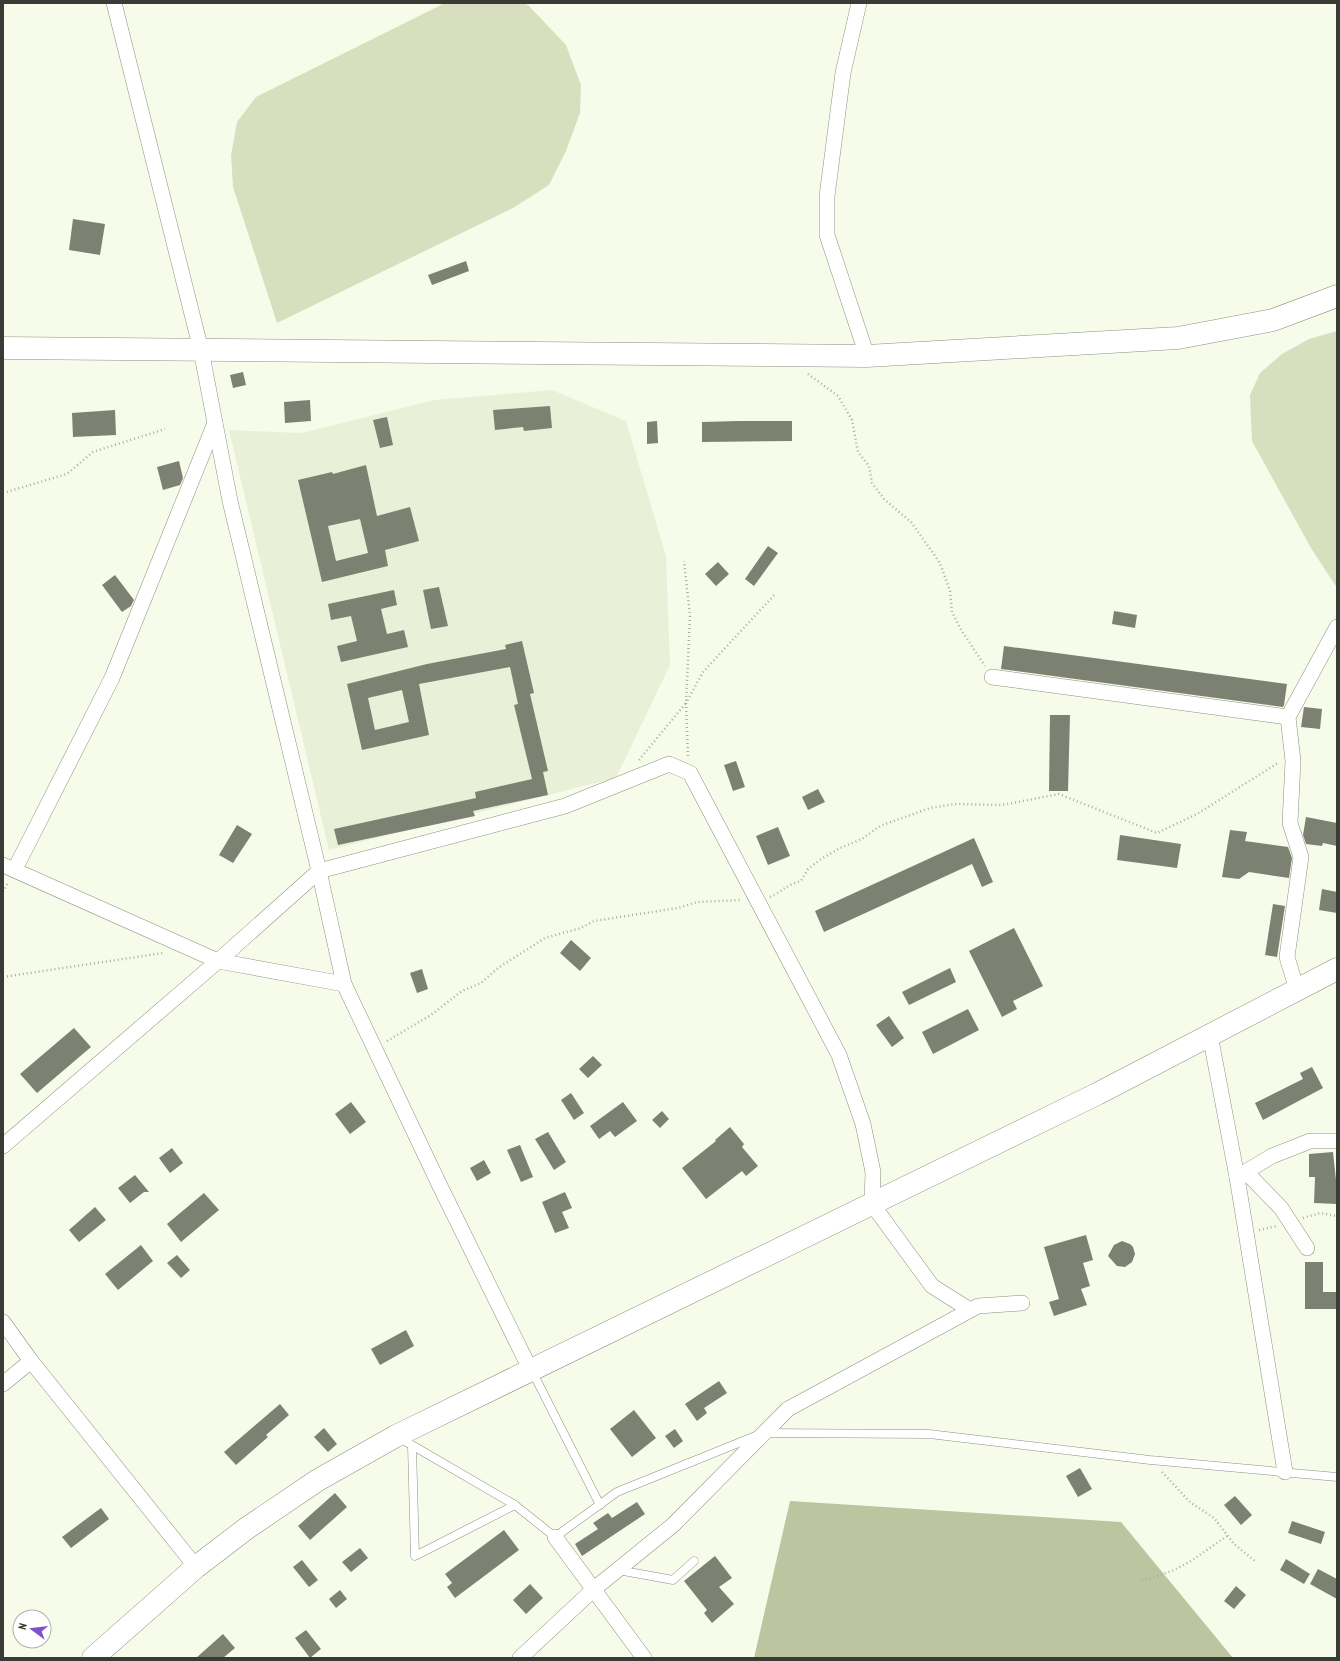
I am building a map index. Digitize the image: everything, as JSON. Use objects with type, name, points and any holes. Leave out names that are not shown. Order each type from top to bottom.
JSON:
[{"type":"main road","points":[[3,348],[867,356],[1178,338],[1273,320],[1337,296]]},
{"type":"main road","points":[[93,1658],[196,1567],[246,1528],[318,1480],[404,1441],[531,1371],[1096,1094],[1337,969]]},
{"type":"street","points":[[114,3],[201,350],[230,501],[319,871],[344,984],[443,1192],[531,1371]]},
{"type":"street","points":[[859,3],[843,73],[827,196],[827,235],[867,356]]},
{"type":"street","points":[[215,423],[112,678],[9,867],[218,961],[344,984]]},
{"type":"street","points":[[1296,990],[1287,957],[1301,858],[1290,823],[1292,754],[1288,717],[1337,627]]},
{"type":"street","points":[[992,677],[1288,717]]},
{"type":"street","points":[[3,1146],[218,961],[319,871],[564,806],[669,764],[690,773],[839,1055],[863,1124],[873,1172],[872,1204],[932,1286],[970,1310]]},
{"type":"street","points":[[1210,1035],[1242,1175],[1285,1472]]},
{"type":"street","points":[[1242,1175],[1272,1156],[1310,1141],[1337,1141]]},
{"type":"street","points":[[1242,1175],[1281,1208],[1307,1248]]},
{"type":"street","points":[[520,1658],[594,1589],[673,1526],[788,1409],[978,1306],[1022,1304]]},
{"type":"street","points":[[3,1322],[31,1361],[196,1567]]},
{"type":"street","points":[[3,1384],[31,1361]]},
{"type":"street","points":[[555,1537],[644,1658]]},
{"type":"lane","points":[[531,1371],[600,1505]]},
{"type":"lane","points":[[404,1441],[515,1506],[555,1537],[617,1492],[764,1433],[929,1434],[1150,1460],[1337,1477]]},
{"type":"lane","points":[[404,1441],[415,1556],[515,1506]]},
{"type":"lane","points":[[618,1570],[673,1580],[694,1562]]},
{"type":"path","points":[[784,355],[838,396],[852,420],[858,452],[869,466],[872,483],[884,499],[911,522],[940,562],[950,591],[952,612],[960,628],[992,677]]},
{"type":"path","points":[[3,492],[67,474],[93,452],[165,429]]},
{"type":"path","points":[[684,561],[690,616],[686,703],[686,741],[690,773]]},
{"type":"path","points":[[620,784],[686,703],[703,672],[776,593]]},
{"type":"path","points":[[374,1048],[431,1015],[462,991],[481,982],[498,968],[545,938],[581,928],[594,921],[678,908],[697,902],[756,899],[771,896],[789,884],[801,881],[808,869],[821,859],[840,848],[862,839],[880,826],[930,808],[955,804],[1002,806],[1059,794],[1156,833],[1197,814],[1292,754]]},
{"type":"path","points":[[3,977],[191,949]]},
{"type":"path","points":[[1150,1460],[1190,1502],[1214,1518],[1234,1544],[1255,1561]]},
{"type":"path","points":[[1142,1581],[1172,1572],[1191,1561],[1227,1536]]},
{"type":"shaded area","points":[[445,3],[523,3],[529,6],[566,45],[581,85],[580,113],[566,151],[549,185],[513,208],[277,323],[233,187],[231,155],[237,122],[256,97]]},
{"type":"shaded area","points":[[1337,331],[1337,588],[1311,548],[1252,441],[1250,395],[1260,373],[1282,354],[1309,339]]},
{"type":"shaded area","points":[[552,390],[626,421],[666,556],[670,665],[616,778],[329,850],[229,430],[301,433],[434,400]]},
{"type":"shaded area","points":[[790,1501],[1121,1522],[1233,1658],[754,1658]]},
{"type":"building","points":[[73,219],[105,224],[100,255],[69,250]]},
{"type":"building","points":[[466,261],[469,271],[432,285],[428,275]]},
{"type":"building","points":[[243,372],[246,385],[233,388],[230,375]]},
{"type":"building","points":[[310,400],[311,421],[285,423],[284,402]]},
{"type":"building","points":[[550,406],[552,428],[524,431],[523,427],[495,430],[493,410]]},
{"type":"building","points":[[115,410],[116,435],[73,437],[72,413]]},
{"type":"building","points":[[387,417],[393,445],[380,448],[373,420]]},
{"type":"building","points":[[657,421],[658,443],[647,444],[647,422]]},
{"type":"building","points":[[792,421],[792,441],[702,442],[702,422]]},
{"type":"building","points":[[179,461],[183,478],[180,485],[163,490],[157,467]]},
{"type":"building","points":[[366,465],[377,516],[410,507],[419,541],[385,550],[388,566],[322,582],[298,480],[332,472],[333,474]],"holes":[[[360,519],[368,553],[336,561],[328,526]]]},
{"type":"building","points":[[768,546],[778,553],[754,586],[745,579]]},
{"type":"building","points":[[718,562],[729,574],[716,586],[705,574]]},
{"type":"building","points":[[115,575],[134,600],[131,606],[122,612],[102,585]]},
{"type":"building","points":[[439,587],[448,626],[431,629],[423,590]]},
{"type":"building","points":[[394,590],[397,605],[381,609],[387,634],[404,630],[408,647],[341,662],[337,646],[357,641],[351,616],[331,620],[328,604]]},
{"type":"building","points":[[1114,611],[1137,615],[1135,628],[1112,624]]},
{"type":"building","points":[[522,641],[534,693],[530,694],[548,771],[543,772],[548,795],[473,811],[475,816],[338,845],[334,829],[476,798],[475,792],[532,779],[514,705],[518,704],[510,667],[419,684],[429,735],[362,750],[347,684],[427,664],[506,649],[505,645]],"holes":[[[402,690],[409,722],[375,730],[368,698]]]},
{"type":"building","points":[[1004,646],[1287,684],[1284,705],[1283,707],[1001,669]]},
{"type":"building","points":[[1304,707],[1322,709],[1320,729],[1301,727]]},
{"type":"building","points":[[1050,715],[1070,715],[1068,791],[1049,791]]},
{"type":"building","points":[[736,761],[745,787],[733,791],[724,765]]},
{"type":"building","points":[[818,789],[825,802],[808,810],[802,797]]},
{"type":"building","points":[[1306,817],[1337,823],[1337,846],[1323,843],[1322,846],[1306,844],[1303,835]]},
{"type":"building","points":[[237,825],[252,834],[233,863],[219,855]]},
{"type":"building","points":[[778,827],[790,856],[768,865],[756,836]]},
{"type":"building","points":[[1230,830],[1247,832],[1245,841],[1288,847],[1292,858],[1289,878],[1249,872],[1239,879],[1222,877]]},
{"type":"building","points":[[1120,835],[1181,844],[1177,868],[1117,860]]},
{"type":"building","points":[[974,838],[993,882],[982,887],[972,864],[824,932],[815,911]]},
{"type":"building","points":[[1322,889],[1337,892],[1337,913],[1319,910]]},
{"type":"building","points":[[1273,904],[1285,906],[1277,957],[1265,955]]},
{"type":"building","points":[[1014,928],[1043,986],[1013,1001],[1017,1009],[1002,1017],[969,951]]},
{"type":"building","points":[[571,940],[591,958],[580,971],[560,953]]},
{"type":"building","points":[[950,968],[956,982],[909,1005],[902,992]]},
{"type":"building","points":[[422,969],[428,989],[417,993],[410,973]]},
{"type":"building","points":[[968,1009],[979,1030],[933,1054],[922,1032]]},
{"type":"building","points":[[889,1016],[904,1038],[892,1047],[876,1025]]},
{"type":"building","points":[[74,1028],[91,1047],[37,1093],[20,1074]]},
{"type":"building","points":[[593,1056],[602,1065],[588,1078],[579,1069]]},
{"type":"building","points":[[1312,1067],[1323,1088],[1263,1120],[1255,1103],[1303,1079],[1300,1073]]},
{"type":"building","points":[[571,1093],[584,1113],[574,1120],[561,1100]]},
{"type":"building","points":[[351,1102],[366,1122],[350,1134],[335,1114]]},
{"type":"building","points":[[623,1102],[637,1121],[615,1137],[610,1131],[599,1139],[590,1126]]},
{"type":"building","points":[[662,1111],[669,1119],[660,1128],[652,1120]]},
{"type":"building","points":[[730,1127],[744,1144],[742,1147],[758,1166],[746,1176],[742,1171],[706,1199],[682,1168],[716,1141],[715,1140]]},
{"type":"building","points":[[548,1132],[566,1162],[554,1170],[535,1139]]},
{"type":"building","points":[[520,1145],[533,1177],[521,1182],[507,1150]]},
{"type":"building","points":[[172,1148],[183,1163],[170,1173],[159,1158]]},
{"type":"building","points":[[1333,1152],[1337,1180],[1337,1204],[1314,1203],[1315,1177],[1309,1177],[1309,1154]]},
{"type":"building","points":[[484,1160],[491,1173],[477,1181],[470,1168]]},
{"type":"building","points":[[135,1175],[149,1192],[144,1192],[130,1203],[118,1188]]},
{"type":"building","points":[[565,1192],[572,1208],[562,1212],[569,1228],[555,1233],[542,1202]]},
{"type":"building","points":[[204,1193],[219,1210],[181,1242],[167,1224]]},
{"type":"building","points":[[95,1207],[106,1220],[79,1242],[69,1230]]},
{"type":"building","points":[[1086,1235],[1093,1260],[1083,1263],[1090,1286],[1081,1289],[1087,1305],[1054,1316],[1049,1302],[1059,1299],[1044,1247]]},
{"type":"building","points":[[1122,1241],[1133,1247],[1135,1254],[1132,1262],[1125,1267],[1117,1266],[1108,1256],[1114,1245]]},
{"type":"building","points":[[141,1245],[153,1261],[118,1290],[105,1274]]},
{"type":"building","points":[[177,1255],[190,1270],[181,1278],[167,1263]]},
{"type":"building","points":[[1305,1262],[1323,1262],[1323,1292],[1337,1292],[1337,1309],[1305,1309]]},
{"type":"building","points":[[406,1330],[414,1346],[380,1365],[371,1349]]},
{"type":"building","points":[[719,1381],[727,1393],[704,1408],[707,1413],[697,1421],[685,1404]]},
{"type":"building","points":[[280,1404],[289,1415],[266,1435],[268,1437],[236,1465],[224,1452]]},
{"type":"building","points":[[634,1410],[656,1438],[632,1457],[610,1429]]},
{"type":"building","points":[[324,1428],[337,1444],[328,1452],[314,1437]]},
{"type":"building","points":[[675,1429],[683,1441],[674,1448],[665,1436]]},
{"type":"building","points":[[1080,1468],[1092,1489],[1078,1497],[1066,1476]]},
{"type":"building","points":[[335,1493],[347,1507],[310,1540],[298,1526]]},
{"type":"building","points":[[1235,1496],[1252,1515],[1241,1525],[1224,1505]]},
{"type":"building","points":[[637,1502],[645,1514],[582,1556],[575,1544],[598,1529],[593,1523],[608,1513],[612,1518]]},
{"type":"building","points":[[101,1508],[109,1519],[71,1548],[62,1537]]},
{"type":"building","points":[[1292,1521],[1325,1532],[1321,1544],[1288,1533]]},
{"type":"building","points":[[504,1530],[519,1550],[455,1598],[447,1587],[452,1583],[445,1574]]},
{"type":"building","points":[[360,1548],[368,1558],[351,1572],[342,1562]]},
{"type":"building","points":[[715,1556],[732,1578],[719,1587],[734,1604],[712,1623],[704,1613],[707,1610],[684,1581]]},
{"type":"building","points":[[1286,1559],[1310,1574],[1304,1584],[1280,1570]]},
{"type":"building","points":[[302,1560],[318,1580],[309,1587],[293,1567]]},
{"type":"building","points":[[1318,1569],[1337,1579],[1337,1599],[1310,1584]]},
{"type":"building","points":[[530,1584],[543,1598],[526,1614],[513,1600]]},
{"type":"building","points":[[1236,1586],[1246,1595],[1234,1609],[1224,1601]]},
{"type":"building","points":[[340,1590],[347,1599],[336,1608],[329,1599]]},
{"type":"building","points":[[306,1630],[321,1649],[310,1658],[295,1638]]},
{"type":"building","points":[[223,1634],[235,1648],[223,1658],[196,1658]]}]
